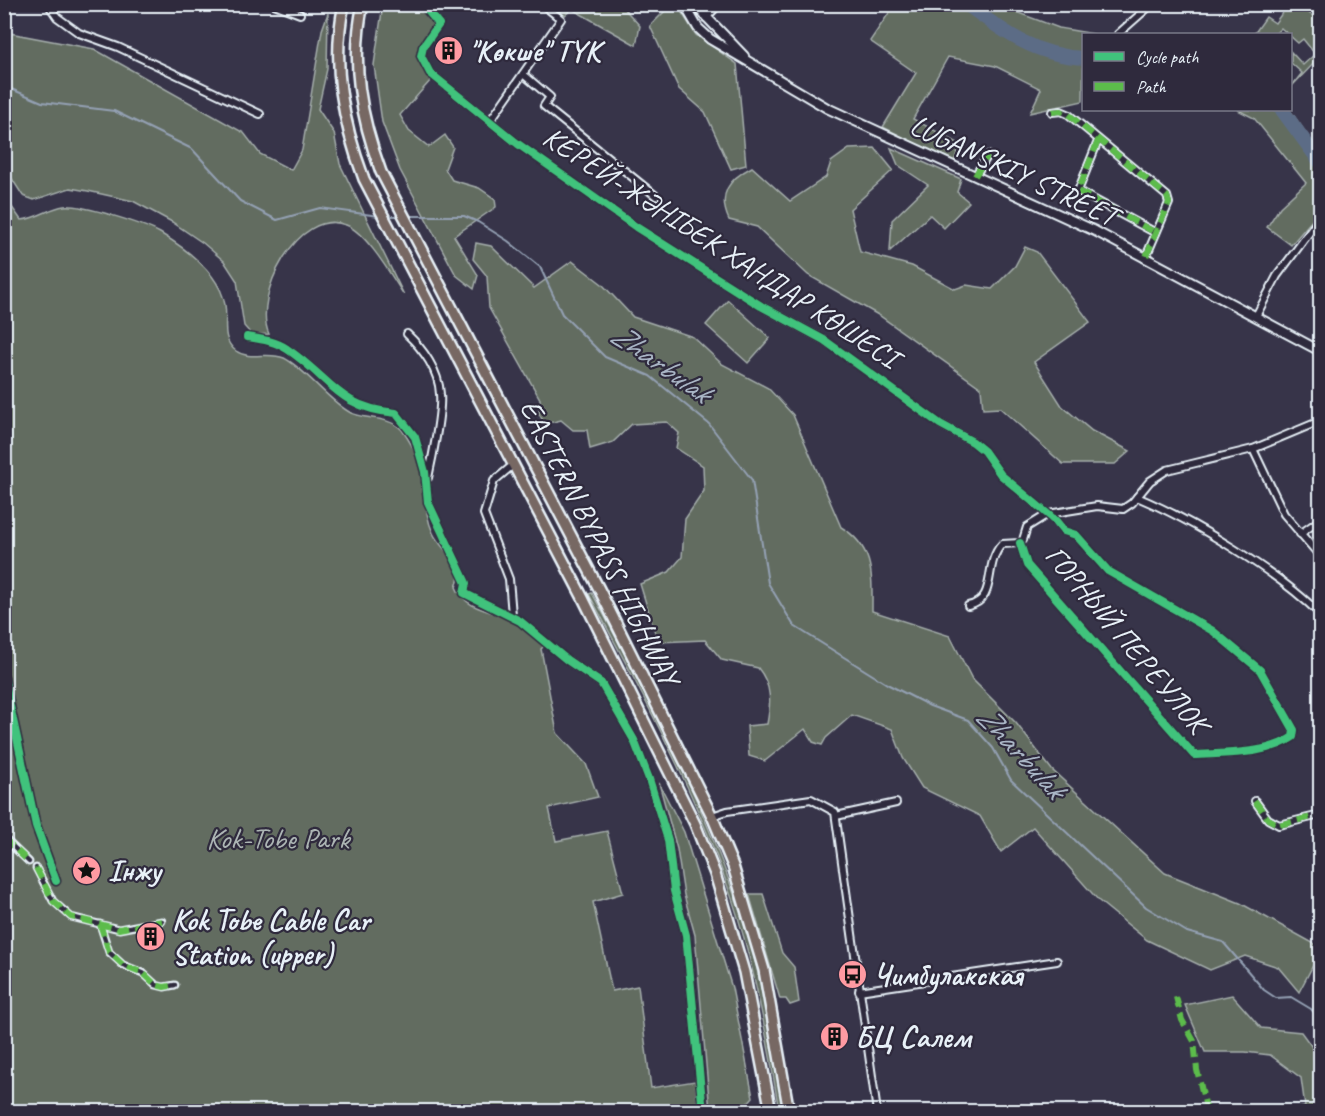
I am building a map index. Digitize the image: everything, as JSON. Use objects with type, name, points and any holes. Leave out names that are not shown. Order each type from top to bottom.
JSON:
[{"type":"main road","name":"EASTERN BYPASS HIGHWAY","points":[[344,4],[339,57],[342,98],[348,130],[361,171],[376,206],[587,606],[695,824],[715,874],[744,972],[771,1112]]},
{"type":"main road","name":"EASTERN BYPASS HIGHWAY","points":[[363,4],[357,58],[365,126],[389,189],[579,550],[712,816],[733,866],[764,970],[789,1112]]},
{"type":"street","points":[[48,4],[57,17],[80,33],[118,47],[260,114]]},
{"type":"street","points":[[274,4],[300,14]]},
{"type":"street","name":"КЕРЕЙ-ЖӘНІБЕК ХАНДАР КӨШЕСІ","points":[[422,4],[439,24],[423,47],[421,56],[424,65],[518,144],[636,227],[761,306],[824,340],[940,423],[973,442],[984,451],[1001,475],[1048,514]]},
{"type":"street","points":[[490,121],[561,19],[542,4]]},
{"type":"street","name":"LUGANSKIY STREET","points":[[684,4],[698,28],[710,39],[827,108],[1095,231],[1320,351]]},
{"type":"street","name":"LUGANSKIY STREET","points":[[694,4],[755,64]]},
{"type":"street","points":[[706,18],[719,4]]},
{"type":"street","points":[[1119,33],[1152,4]]},
{"type":"street","points":[[523,74],[550,97],[544,106],[656,196]]},
{"type":"street","points":[[1052,112],[1061,111],[1068,114],[1167,196],[1168,203],[1145,259]]},
{"type":"street","points":[[1098,141],[1077,191],[1156,233]]},
{"type":"street","points":[[975,176],[988,155]]},
{"type":"street","points":[[1256,316],[1277,276],[1320,218]]},
{"type":"street","points":[[407,333],[421,346],[431,364],[440,394],[427,482],[428,502],[466,583],[464,593],[496,611],[512,615],[543,637],[578,669],[601,683],[628,729],[649,779],[668,840],[674,891],[686,935],[703,1112]]},
{"type":"street","points":[[247,337],[271,342],[288,349],[326,379],[340,395],[370,411],[396,412],[415,437],[427,482]]},
{"type":"street","points":[[969,606],[978,604],[988,592],[989,568],[998,548],[1002,544],[1020,543],[1027,527],[1048,514],[1097,506],[1114,510],[1122,509],[1137,497],[1150,481],[1167,470],[1253,449],[1320,421]]},
{"type":"street","points":[[1253,449],[1275,499],[1300,534],[1320,556]]},
{"type":"street","points":[[512,615],[509,579],[484,514],[494,481],[513,465]]},
{"type":"street","points":[[1137,497],[1225,544],[1288,585],[1320,614]]},
{"type":"street","name":"ГОРНЫЙ ПЕРЕУЛОК","points":[[1020,543],[1027,565],[1194,755],[1241,752],[1283,744],[1293,737],[1294,730],[1260,670],[1213,631],[1108,571],[1076,535],[1064,531],[1048,514]]},
{"type":"street","points":[[1300,534],[1320,520]]},
{"type":"street","points":[[712,816],[727,811],[811,799],[835,812],[877,1112]]},
{"type":"street","points":[[1255,801],[1268,819],[1279,825],[1320,814]]},
{"type":"street","points":[[836,816],[896,803]]},
{"type":"street","points":[[4,838],[29,862]]},
{"type":"street","points":[[36,868],[53,901],[71,916],[119,928],[162,921]]},
{"type":"street","points":[[100,924],[109,952],[123,964],[143,973],[156,985],[164,987],[175,984]]},
{"type":"street","points":[[859,991],[1057,961]]},
{"type":"green space","points":[[895,4],[917,10],[926,5],[997,5],[1059,28],[1088,33],[1082,33],[1082,101],[1030,113],[1041,89],[995,66],[948,57],[913,119],[960,144],[954,163],[883,127],[916,73],[870,41]]},
{"type":"green space","points":[[383,5],[423,5],[439,24],[421,56],[431,80],[400,115],[409,131],[429,147],[445,135],[453,147],[445,169],[452,180],[479,188],[495,199],[496,207],[454,236],[478,275],[474,289],[456,275],[400,170],[382,122],[374,65]]},
{"type":"green space","points":[[550,5],[621,5],[640,26],[636,45],[572,9],[565,15]]},
{"type":"green space","points":[[671,5],[677,5],[696,35],[737,64],[746,165],[731,169],[705,112],[679,89],[650,26]]},
{"type":"green space","points":[[1288,5],[1307,5],[1304,9],[1314,17],[1320,8],[1320,57],[1292,86],[1302,73],[1292,64],[1292,53],[1303,65],[1315,54],[1303,39],[1298,43],[1292,38],[1292,33],[1287,33],[1281,28],[1276,33],[1255,33],[1266,17],[1275,23]]},
{"type":"green space","points":[[328,13],[327,69],[318,109],[334,133],[340,164],[404,295],[378,256],[362,237],[346,225],[328,223],[311,229],[296,241],[283,258],[273,278],[267,299],[265,318],[269,334],[252,335],[244,326],[237,281],[224,261],[203,243],[172,222],[133,201],[70,188],[34,200],[23,196],[5,168],[4,32],[94,49],[244,133],[260,154],[291,170],[302,150],[322,30]]},
{"type":"green space","points":[[1240,111],[1291,111],[1320,153],[1318,213],[1291,245],[1267,227],[1280,207],[1306,183],[1254,118]]},
{"type":"green space","points":[[875,148],[893,170],[850,209],[860,252],[912,266],[955,289],[966,285],[992,289],[1015,266],[1025,247],[1037,252],[1090,322],[1034,362],[1062,406],[1092,431],[1130,451],[1115,464],[1063,464],[1000,408],[983,409],[981,388],[880,316],[808,275],[757,227],[729,220],[724,202],[727,188],[731,182],[752,167],[790,201],[826,177],[831,162],[849,149]]},
{"type":"green space","points":[[891,148],[961,179],[957,192],[969,202],[944,228],[930,215],[890,251],[892,220],[928,185],[898,165]]},
{"type":"green space","name":"Kok-Tobe Park","points":[[4,196],[21,220],[59,207],[72,206],[112,215],[160,233],[190,254],[216,282],[225,305],[226,335],[236,351],[247,355],[272,355],[284,358],[301,370],[342,408],[357,415],[391,422],[402,430],[420,466],[427,514],[433,533],[456,565],[458,579],[456,587],[460,595],[474,606],[516,621],[545,645],[541,649],[557,733],[586,764],[598,797],[549,808],[556,841],[607,831],[623,893],[593,902],[612,991],[638,986],[651,1088],[695,1081],[698,1111],[5,1111]]},
{"type":"green space","points":[[476,243],[491,246],[534,288],[572,261],[602,284],[633,317],[693,337],[722,364],[768,388],[793,415],[841,527],[852,535],[866,553],[871,575],[872,611],[950,636],[972,679],[1016,723],[1052,770],[1165,873],[1240,903],[1320,947],[1320,952],[1299,992],[1278,967],[1245,956],[1210,970],[1147,940],[1099,901],[1033,827],[1001,852],[980,816],[922,788],[903,758],[892,729],[852,715],[826,738],[822,745],[813,742],[805,729],[765,761],[749,756],[747,726],[767,724],[770,702],[763,674],[758,668],[722,660],[705,640],[658,642],[640,584],[669,572],[682,557],[685,519],[704,491],[703,466],[676,448],[679,433],[667,422],[632,424],[613,442],[590,449],[587,430],[573,430],[561,420],[545,424],[539,414],[540,399],[489,308],[487,276],[473,259]]},
{"type":"green space","points":[[728,300],[770,338],[748,363],[706,325]]},
{"type":"green space","points":[[592,593],[678,759],[732,888],[759,977],[783,1111],[779,1111],[750,959],[714,850],[676,762],[589,594]]},
{"type":"green space","points":[[659,783],[684,832],[732,988],[753,1097],[745,1106],[745,1111],[710,1111],[695,935],[684,895],[677,849]]},
{"type":"green space","points":[[749,894],[763,894],[782,953],[794,967],[799,1002],[790,1005],[786,999],[780,999]]},
{"type":"green space","points":[[1232,995],[1261,1028],[1301,1032],[1320,1058],[1320,1111],[1289,1111],[1305,1107],[1301,1078],[1270,1055],[1245,1052],[1205,1052],[1185,1005]]},
{"type":"waterway","points":[[966,4],[1021,41],[1051,53],[1082,58]]},
{"type":"waterway","name":"Zharbulak","points":[[4,86],[42,102],[114,111],[192,149],[240,201],[277,220],[320,208],[379,216]]},
{"type":"waterway","points":[[1283,111],[1320,162]]},
{"type":"waterway","name":"Zharbulak","points":[[388,216],[400,216]]},
{"type":"waterway","name":"Zharbulak","points":[[409,216],[464,216],[508,241],[540,267],[562,314],[605,357],[650,376],[709,424],[752,480],[768,583],[794,626],[887,684],[930,706],[968,720],[993,748],[1011,780],[1146,907],[1187,932],[1223,942],[1264,990],[1276,998],[1291,997],[1311,1009],[1320,1019]]},
{"type":"marked path","points":[[1052,112],[1061,111],[1068,114],[1167,196],[1169,203],[1145,259]]},
{"type":"marked path","points":[[1098,141],[1078,191],[1156,233]]},
{"type":"marked path","points":[[975,176],[988,155]]},
{"type":"marked path","points":[[1255,801],[1268,819],[1279,825],[1320,815]]},
{"type":"marked path","points":[[4,838],[29,862]]},
{"type":"marked path","points":[[36,868],[53,901],[71,917],[119,929],[162,921]]},
{"type":"marked path","points":[[100,924],[109,952],[123,965],[143,973],[156,985],[164,987],[175,985]]},
{"type":"marked path","points":[[1176,997],[1182,1020],[1194,1041],[1197,1070],[1207,1112]]},
{"type":"cycle path","points":[[422,4],[439,24],[423,47],[421,56],[430,73],[518,144],[636,227],[761,306],[824,340],[940,424],[973,442],[984,451],[1001,475],[1056,521],[1064,531],[1076,535],[1108,571],[1213,631],[1260,670],[1294,730],[1293,737],[1283,743],[1258,750],[1194,755],[1027,565],[1020,543]]},
{"type":"cycle path","points":[[247,337],[283,346],[336,390],[360,405],[396,413],[415,437],[425,472],[428,502],[466,583],[464,593],[520,621],[567,660],[601,683],[634,740],[668,840],[674,891],[686,935],[703,1112]]},
{"type":"cycle path","points":[[4,678],[36,826],[56,881]]},
{"type":"place","name":"\"Көкше\" ТҮК","points":[[448,51]]},
{"type":"place","name":"Інжу","points":[[87,870]]},
{"type":"place","name":"Kok Tobe Cable Car Station (upper)","points":[[151,937]]},
{"type":"place","name":"Чимбулакская","points":[[852,975]]},
{"type":"place","name":"БЦ Салем","points":[[834,1037]]}]
